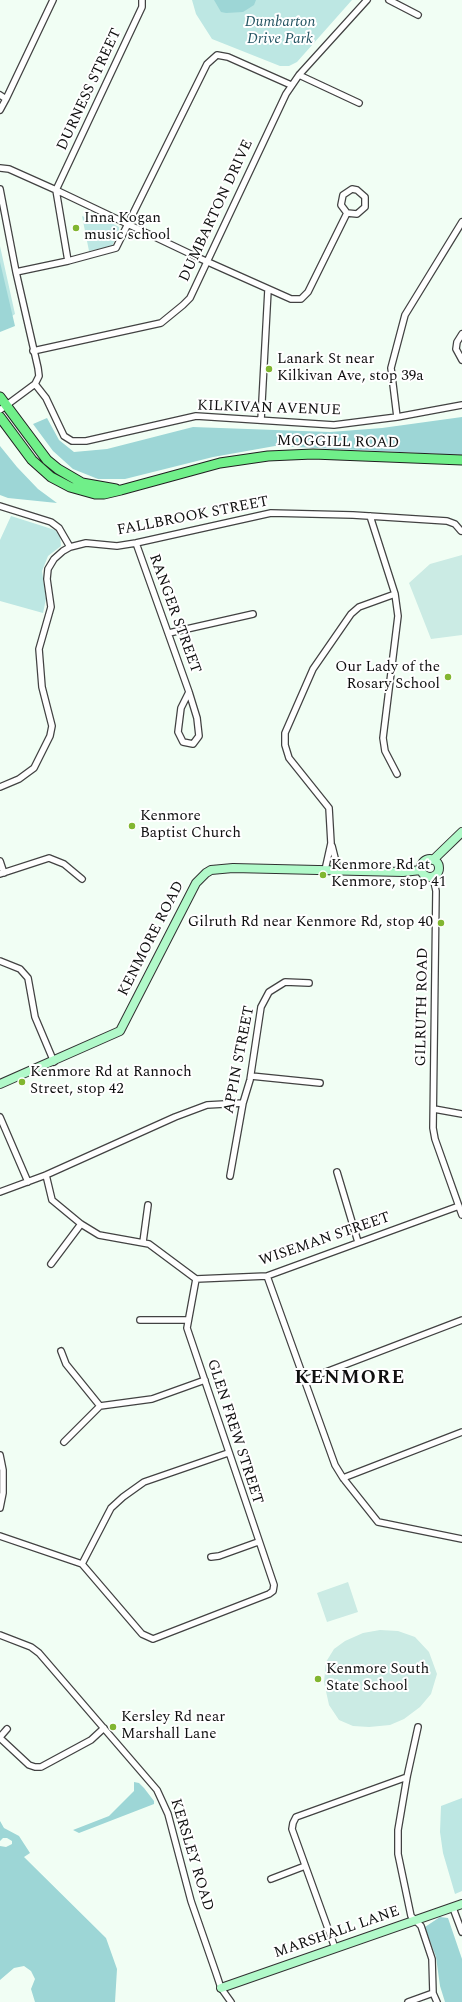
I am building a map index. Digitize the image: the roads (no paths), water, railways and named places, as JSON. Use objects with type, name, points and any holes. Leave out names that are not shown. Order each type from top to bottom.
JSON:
[{"type":"main road","name":"MOGGILL ROAD","points":[[0,397],[3,408],[47,460],[58,469],[82,483],[121,490]]},
{"type":"main road","name":"MOGGILL ROAD","points":[[0,417],[32,460],[51,477],[70,487],[95,494],[104,494],[121,490],[220,463],[268,456],[313,454],[462,460]]},
{"type":"street","points":[[0,110],[53,0]]},
{"type":"street","name":"DURNESS STREET","points":[[56,190],[142,8],[142,0]]},
{"type":"street","name":"DUMBARTON DRIVE","points":[[33,351],[162,323],[190,298],[206,261],[292,85],[299,75],[367,0]]},
{"type":"street","points":[[389,0],[418,15]]},
{"type":"street","points":[[16,272],[112,250],[119,245],[207,64],[217,55],[228,57],[292,85]]},
{"type":"street","points":[[299,75],[359,103]]},
{"type":"street","points":[[0,95],[6,99]]},
{"type":"street","points":[[0,168],[9,169],[56,190],[268,290],[291,299],[299,300],[308,292],[347,213]]},
{"type":"street","points":[[0,189],[16,272],[39,376],[35,384],[3,408]]},
{"type":"street","points":[[56,190],[68,261]]},
{"type":"street","points":[[357,190],[365,197],[365,207],[357,214],[347,213],[343,210],[341,200],[347,191],[357,190]]},
{"type":"street","points":[[397,417],[391,368],[405,315],[462,222]]},
{"type":"street","points":[[261,420],[268,290]]},
{"type":"street","points":[[462,334],[457,342],[456,349],[462,360]]},
{"type":"street","name":"KILKIVAN AVENUE","points":[[35,384],[46,398],[64,436],[72,440],[86,441],[196,416],[334,425],[397,417],[462,405]]},
{"type":"street","points":[[0,506],[52,522],[59,528],[70,547],[54,559],[48,569],[47,579],[51,607],[39,650],[42,688],[52,726],[50,736],[34,768],[20,779],[0,787]]},
{"type":"street","name":"FALLBROOK STREET","points":[[70,547],[86,543],[117,546],[136,543],[271,513],[447,520],[455,524],[461,531]]},
{"type":"street","points":[[370,516],[395,594],[398,616],[383,738],[385,751],[397,774]]},
{"type":"street","name":"RANGER STREET","points":[[136,543],[169,633],[189,692],[197,718],[199,736],[193,744],[183,742],[178,732],[182,708],[189,692]]},
{"type":"street","points":[[338,870],[331,844],[329,808],[289,758],[285,745],[285,733],[313,669],[351,614],[358,607],[395,594]]},
{"type":"street","points":[[169,633],[253,614]]},
{"type":"street","points":[[433,860],[462,832]]},
{"type":"street","points":[[325,870],[331,844]]},
{"type":"street","points":[[0,861],[2,874],[49,858],[64,864],[82,879]]},
{"type":"street","points":[[428,859],[433,860],[439,869],[437,874],[433,877],[426,876],[421,870],[423,862],[428,859]]},
{"type":"street","name":"KENMORE ROAD","points":[[0,1084],[54,1062],[120,1031],[196,883],[206,873],[220,868],[403,872],[421,870]]},
{"type":"street","name":"GILRUTH ROAD","points":[[433,877],[436,891],[433,1128],[435,1139],[462,1215]]},
{"type":"street","points":[[0,961],[20,969],[28,978],[35,1017],[54,1062]]},
{"type":"street","name":"APPIN STREET","points":[[230,1176],[243,1103],[251,1076],[261,1007],[269,992],[285,982],[309,983]]},
{"type":"street","points":[[251,1076],[320,1083]]},
{"type":"street","points":[[0,1192],[46,1175],[175,1117],[207,1105],[243,1103]]},
{"type":"street","points":[[434,1109],[462,1114]]},
{"type":"street","points":[[0,1117],[28,1182]]},
{"type":"street","points":[[337,1172],[358,1242]]},
{"type":"street","points":[[46,1175],[52,1200],[81,1224],[98,1235],[143,1242],[155,1248],[196,1280]]},
{"type":"street","points":[[143,1242],[148,1205]]},
{"type":"street","name":"WISEMAN STREET","points":[[196,1280],[267,1276],[459,1206]]},
{"type":"street","points":[[51,1264],[81,1224]]},
{"type":"street","points":[[267,1276],[335,1465],[343,1478],[378,1522],[462,1539]]},
{"type":"street","name":"GLEN FREW STREET","points":[[82,1564],[142,1634],[153,1638],[269,1594],[273,1591],[274,1585],[258,1542],[187,1328],[196,1280]]},
{"type":"street","points":[[140,1320],[188,1320]]},
{"type":"street","points":[[305,1380],[462,1320]]},
{"type":"street","points":[[61,1351],[66,1364],[100,1406]]},
{"type":"street","points":[[64,1442],[100,1406],[152,1399],[205,1380]]},
{"type":"street","points":[[343,1478],[462,1432]]},
{"type":"street","points":[[0,1536],[82,1564],[111,1508],[124,1497],[144,1482],[228,1453]]},
{"type":"street","points":[[0,1455],[3,1470],[3,1493],[0,1508]]},
{"type":"street","points":[[211,1556],[219,1556],[258,1542]]},
{"type":"street","name":"KERSLEY ROAD","points":[[0,1635],[31,1646],[39,1652],[153,1785],[164,1801],[191,1901],[221,1988],[231,2002]]},
{"type":"street","points":[[418,1727],[407,1777],[398,1830],[398,1854],[411,1916],[420,1926],[432,1959],[433,1993],[437,2002]]},
{"type":"street","points":[[8,1729],[0,1738],[29,1765],[35,1767],[41,1766],[91,1740],[104,1728]]},
{"type":"street","points":[[335,1948],[292,1830],[293,1823],[296,1817],[407,1777]]},
{"type":"street","points":[[271,1879],[306,1866]]},
{"type":"street","name":"MARSHALL LANE","points":[[221,1988],[462,1904]]},
{"type":"street","points":[[453,1908],[462,1932]]},
{"type":"street","points":[[408,2002],[433,1993]]},
{"type":"place","name":"Inna Kogan music school","points":[[76,228]]},
{"type":"place","name":"Lanark St near Kilkivan Ave, stop 39a","points":[[269,369]]},
{"type":"place","name":"Our Lady of the Rosary School","points":[[448,677]]},
{"type":"place","name":"Kenmore Baptist Church","points":[[132,826]]},
{"type":"place","name":"Kenmore Rd at Kenmore, stop 41","points":[[323,875]]},
{"type":"place","name":"Gilruth Rd near Kenmore Rd, stop 40","points":[[441,923]]},
{"type":"place","name":"Kenmore Rd at Rannoch Street, stop 42","points":[[22,1082]]},
{"type":"place","name":"Kenmore South State School","points":[[318,1679]]},
{"type":"place","name":"Kersley Rd near Marshall Lane","points":[[113,1727]]},
{"type":"district","name":"KENMORE","points":[[350,1379]]},
{"type":"park label","name":"Dumbarton Drive Park","points":[[280,32]]}]
